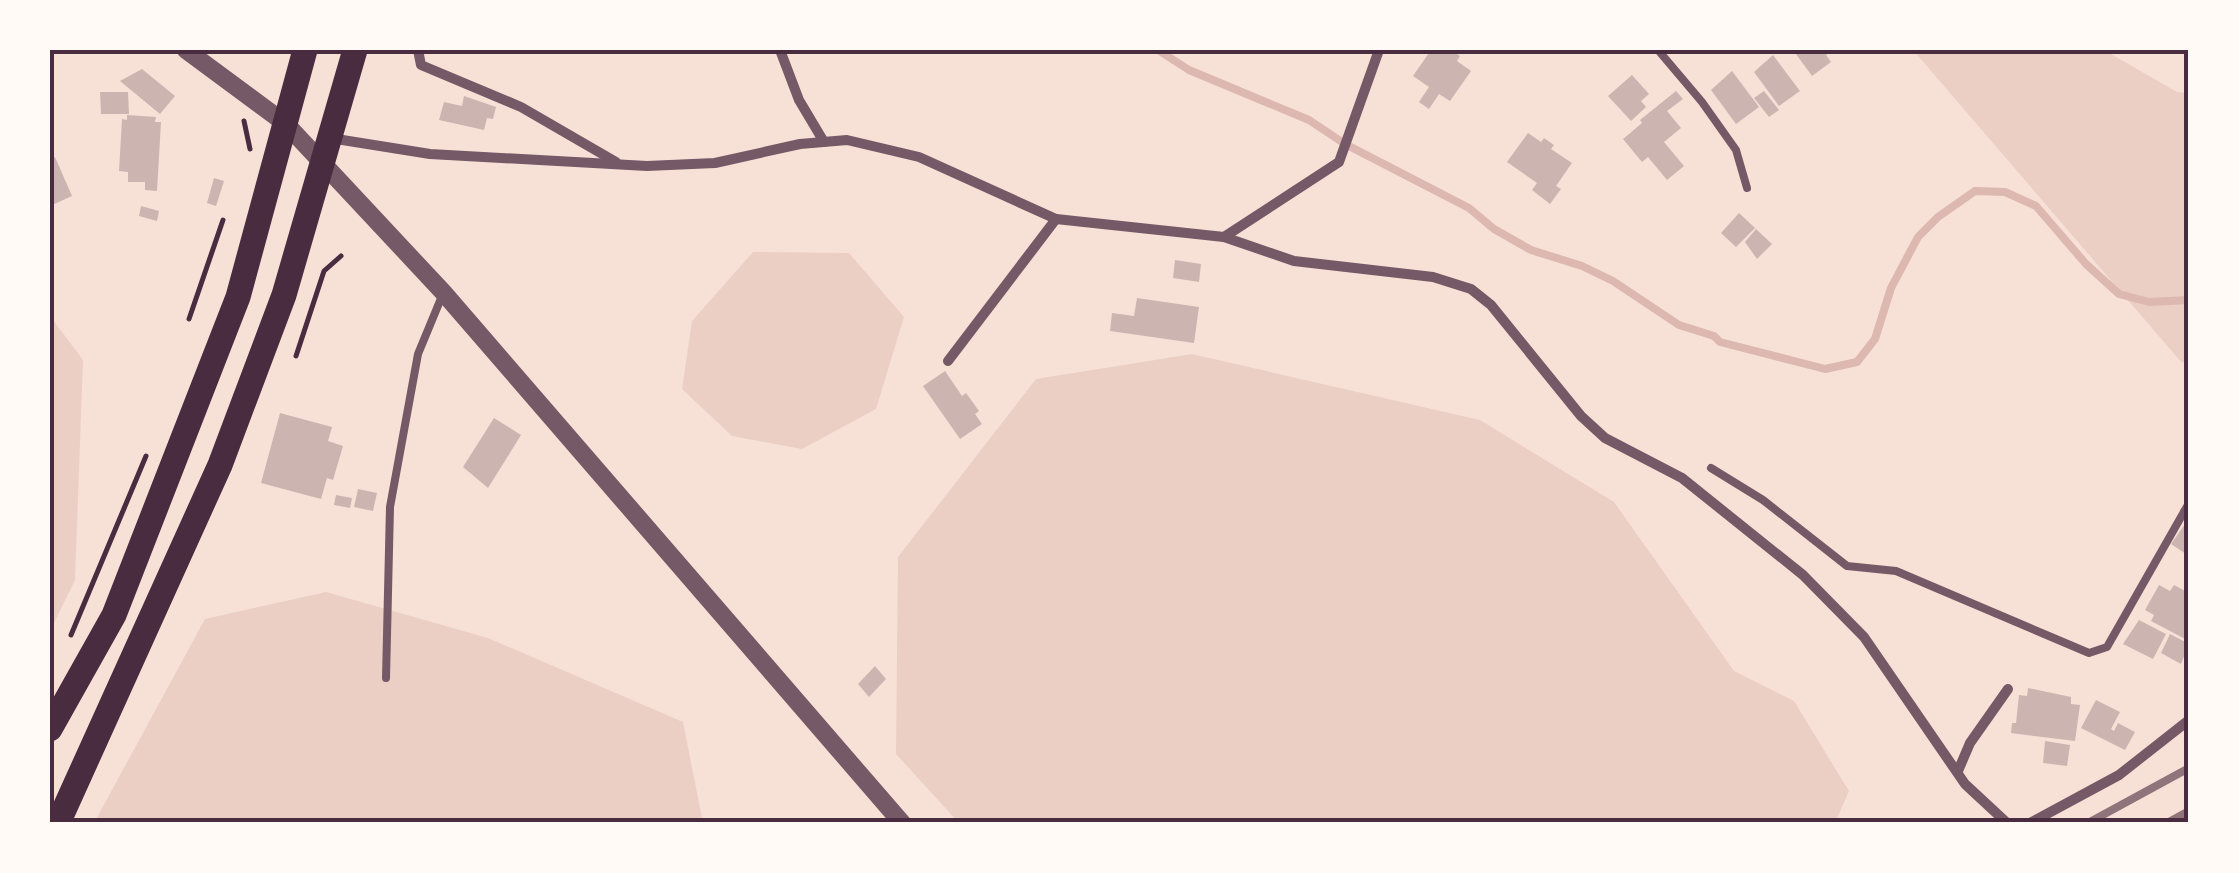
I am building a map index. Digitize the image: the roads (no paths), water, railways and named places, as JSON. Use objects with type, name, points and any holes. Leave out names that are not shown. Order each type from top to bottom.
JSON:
[{"type":"highway","points":[[50,729],[114,615],[238,297],[305,50]]},
{"type":"highway","points":[[58,823],[220,465],[284,295],[355,50]]},
{"type":"street","points":[[186,50],[325,150],[902,823]]},
{"type":"street","points":[[418,50],[421,65],[522,107],[621,165]]},
{"type":"street","points":[[780,50],[799,100],[824,142]]},
{"type":"street","points":[[1224,238],[1339,162],[1379,50]]},
{"type":"street","points":[[325,150],[621,165],[714,163],[800,144],[847,140],[920,157],[1056,219],[1224,238],[1294,261],[1432,277],[1471,289],[1491,305],[1581,416],[1605,438],[1682,478],[1803,575],[1864,637],[1964,784],[2008,823]]},
{"type":"street","points":[[948,361],[1056,219]]},
{"type":"street","points":[[1958,771],[1970,743],[2008,689]]},
{"type":"street","points":[[2030,823],[2119,774],[2189,720]]},
{"type":"lane","points":[[1658,50],[1736,150],[1747,188]]},
{"type":"lane","points":[[386,678],[390,508],[418,354],[443,292]]},
{"type":"lane","points":[[1711,468],[1763,500],[1847,566],[1896,571],[2089,653],[2106,647],[2188,510]]},
{"type":"waterway","points":[[1158,50],[1189,70],[1309,120],[1345,144],[1469,208],[1494,229],[1531,250],[1582,266],[1613,281],[1679,325],[1714,336],[1720,342],[1825,369],[1857,362],[1875,339],[1891,288],[1918,237],[1938,217],[1975,191],[2005,192],[2036,206],[2086,264],[2119,294],[2149,302],[2189,300]]},
{"type":"railway","points":[[2088,823],[2189,768]]},
{"type":"railway","points":[[2167,823],[2189,811]]}]
